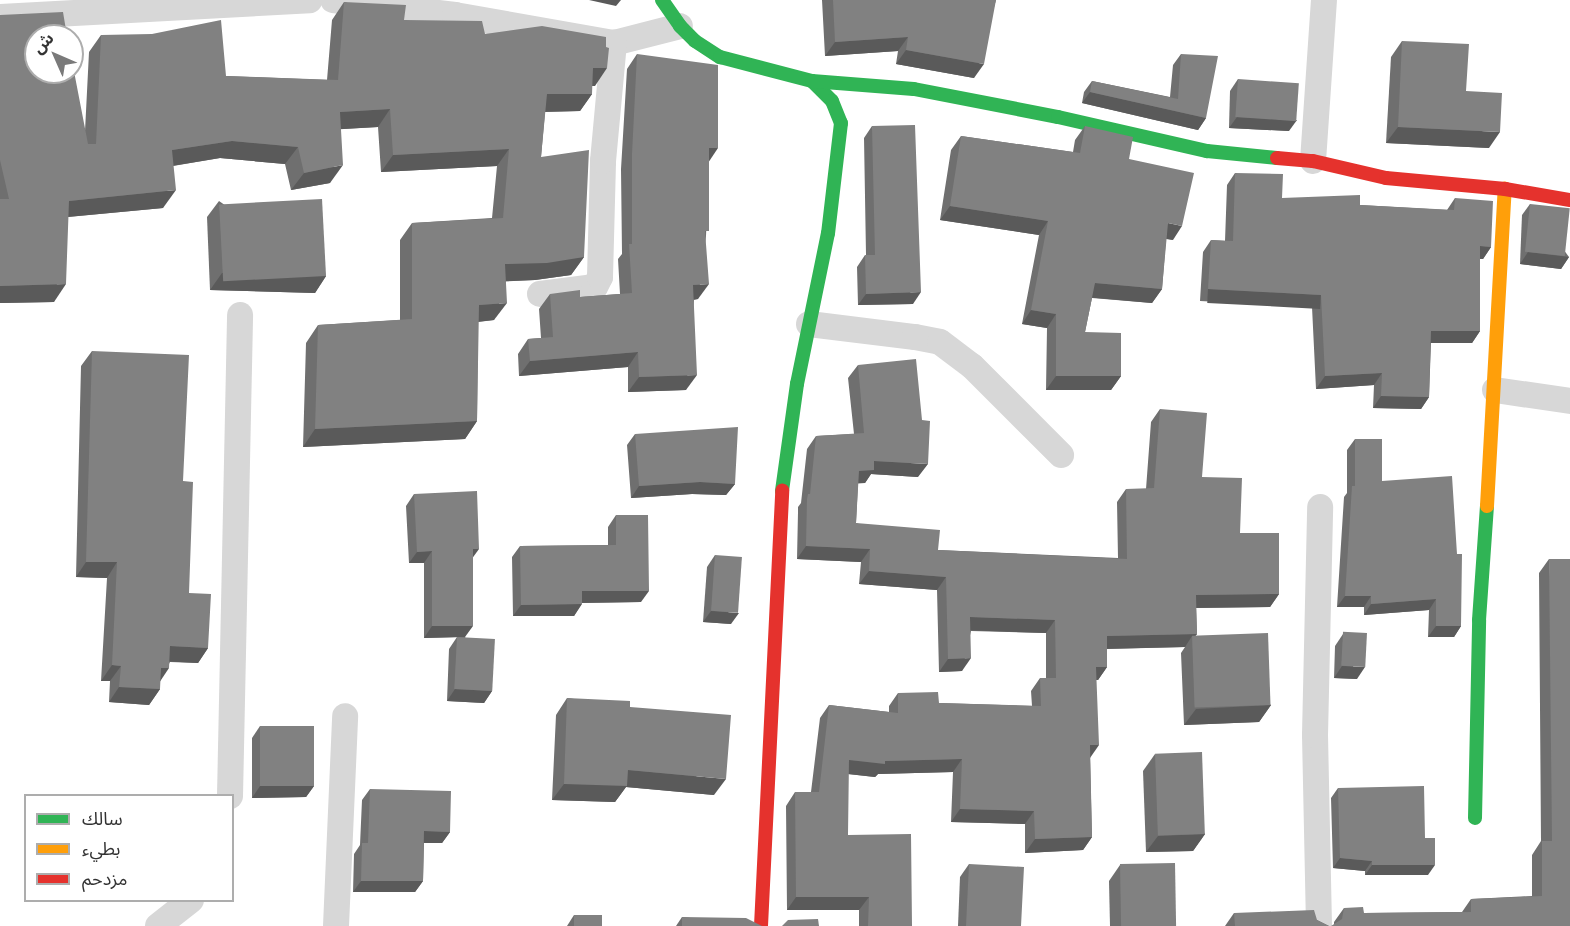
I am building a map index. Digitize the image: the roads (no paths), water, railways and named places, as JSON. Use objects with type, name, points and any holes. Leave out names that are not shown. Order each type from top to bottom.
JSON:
[{"type":"street","points":[[0,18],[310,0]]},
{"type":"street","points":[[333,0],[455,15],[614,43],[680,26]]},
{"type":"street","points":[[662,0],[680,26],[695,41],[720,57],[812,81],[914,89],[1058,117],[1207,151],[1312,161],[1386,178],[1505,189],[1570,200]]},
{"type":"street","points":[[1312,161],[1324,0]]},
{"type":"street","points":[[540,294],[595,287],[600,277],[603,161],[614,43]]},
{"type":"street","points":[[761,926],[776,635],[779,510],[796,384],[828,233],[841,123],[832,101],[812,81]]},
{"type":"street","points":[[1475,818],[1479,620],[1495,390],[1505,189]]},
{"type":"street","points":[[231,794],[240,315]]},
{"type":"street","points":[[809,324],[940,342],[972,366],[1061,454]]},
{"type":"street","points":[[1495,390],[1570,401]]},
{"type":"street","points":[[1319,926],[1315,735],[1320,507]]},
{"type":"street","points":[[336,926],[345,716]]},
{"type":"street","points":[[158,926],[188,902]]}]
